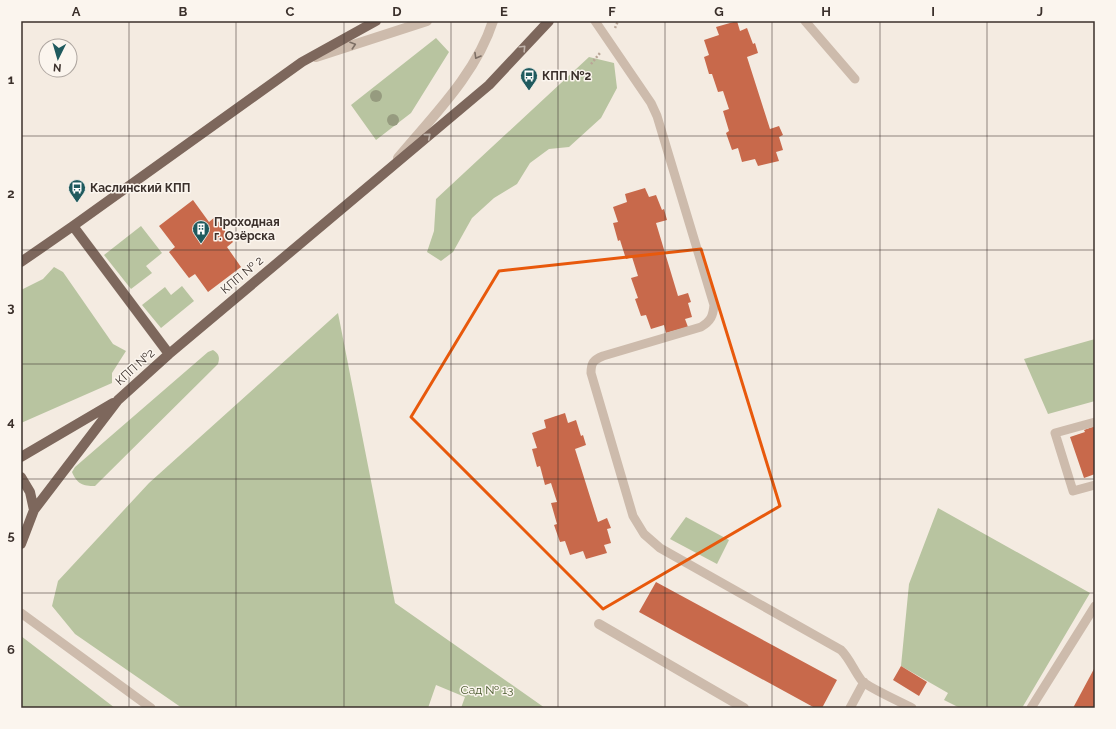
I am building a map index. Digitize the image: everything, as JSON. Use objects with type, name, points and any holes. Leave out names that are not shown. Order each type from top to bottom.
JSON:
[{"type":"main road","points":[[21,262],[302,62],[376,21]]},
{"type":"main road","name":"КПП № 2","points":[[169,354],[488,85],[550,21]]},
{"type":"main road","points":[[73,226],[169,354]]},
{"type":"main road","name":"КПП №2","points":[[118,400],[169,354]]},
{"type":"main road","points":[[21,458],[118,400]]},
{"type":"main road","points":[[21,544],[34,510],[118,400]]},
{"type":"main road","points":[[21,477],[30,492],[34,510]]},
{"type":"street","points":[[302,62],[427,21]]},
{"type":"street","points":[[387,170],[457,87],[478,56],[493,21]]},
{"type":"street","points":[[599,624],[744,708]]},
{"type":"lane","points":[[595,21],[651,103],[657,116],[714,304],[713,314],[709,323],[701,328],[594,359],[591,366],[591,373],[633,516],[644,534],[660,548],[841,650],[849,659],[854,670],[864,682],[912,708]]},
{"type":"lane","points":[[805,21],[855,79]]},
{"type":"lane","points":[[1095,422],[1056,433],[1073,491],[1095,485]]},
{"type":"lane","points":[[1031,708],[1095,606]]},
{"type":"lane","points":[[21,613],[151,708]]},
{"type":"lane","points":[[850,708],[864,682]]},
{"type":"highlighted area","points":[[701,249],[780,506],[603,609],[411,417],[499,271]]},
{"type":"green space","points":[[436,38],[449,52],[411,113],[376,140],[351,105]]},
{"type":"green space","points":[[589,57],[614,63],[617,88],[601,118],[569,147],[549,149],[530,163],[517,184],[494,198],[472,218],[453,252],[441,261],[427,252],[434,231],[436,199]]},
{"type":"green space","points":[[141,226],[162,253],[146,266],[152,273],[131,289],[104,255]]},
{"type":"green space","points":[[54,267],[63,272],[113,344],[126,351],[112,373],[112,383],[21,423],[21,290],[43,279]]},
{"type":"green space","points":[[182,286],[194,301],[161,328],[142,305],[165,287],[171,295]]},
{"type":"green space","name":"Сад № 13","points":[[338,313],[395,603],[545,708],[461,708],[465,697],[436,685],[428,708],[182,708],[75,634],[52,606],[58,581],[149,483]]},
{"type":"green space","points":[[1095,339],[1095,401],[1048,414],[1024,359]]},
{"type":"green space","points":[[213,350],[217,353],[219,359],[218,364],[95,486],[87,486],[78,482],[72,472],[75,467],[208,352]]},
{"type":"green space","points":[[938,508],[1090,593],[1022,708],[960,708],[944,700],[948,693],[901,666],[909,584]]},
{"type":"green space","points":[[686,517],[729,540],[717,564],[670,539]]},
{"type":"green space","points":[[21,636],[115,708],[21,708]]},
{"type":"building","points":[[737,21],[740,31],[747,28],[753,44],[755,43],[758,53],[747,57],[770,129],[779,126],[783,135],[779,137],[783,150],[776,152],[779,161],[758,166],[755,159],[742,162],[738,148],[732,150],[726,133],[729,131],[723,111],[729,109],[723,91],[718,92],[712,74],[709,74],[704,57],[709,55],[704,40],[719,35],[716,27]]},
{"type":"building","points":[[645,188],[649,197],[656,195],[662,210],[664,209],[667,220],[656,223],[678,296],[688,293],[691,302],[688,303],[692,317],[685,319],[688,327],[666,333],[664,325],[651,329],[646,315],[641,316],[635,299],[638,298],[631,278],[638,276],[632,257],[626,259],[620,240],[618,241],[613,223],[618,222],[613,207],[627,202],[625,194]]},
{"type":"building","name":"Проходная г. Озёрска","points":[[193,200],[209,222],[215,217],[233,242],[227,247],[241,267],[208,292],[195,274],[189,278],[169,252],[175,247],[159,226]]},
{"type":"building","points":[[565,413],[568,423],[576,420],[581,436],[583,435],[586,445],[575,449],[598,522],[607,518],[611,528],[607,529],[611,543],[604,545],[607,553],[586,559],[583,551],[570,555],[565,541],[560,542],[554,525],[557,524],[551,503],[557,502],[551,483],[545,485],[540,466],[537,467],[532,449],[537,448],[532,433],[546,428],[544,420]]},
{"type":"building","points":[[1095,426],[1095,474],[1084,478],[1070,437],[1085,432],[1084,430]]},
{"type":"building","points":[[656,582],[837,680],[822,708],[815,708],[639,612]]},
{"type":"building","points":[[901,666],[927,682],[919,696],[893,680]]},
{"type":"building","points":[[1095,667],[1095,708],[1073,708]]},
{"type":"place","name":"КПП №2","points":[[529,91]]},
{"type":"place","name":"Каслинский КПП","points":[[77,203]]},
{"type":"place","name":"Проходная г. Озёрска","points":[[201,244]]}]
